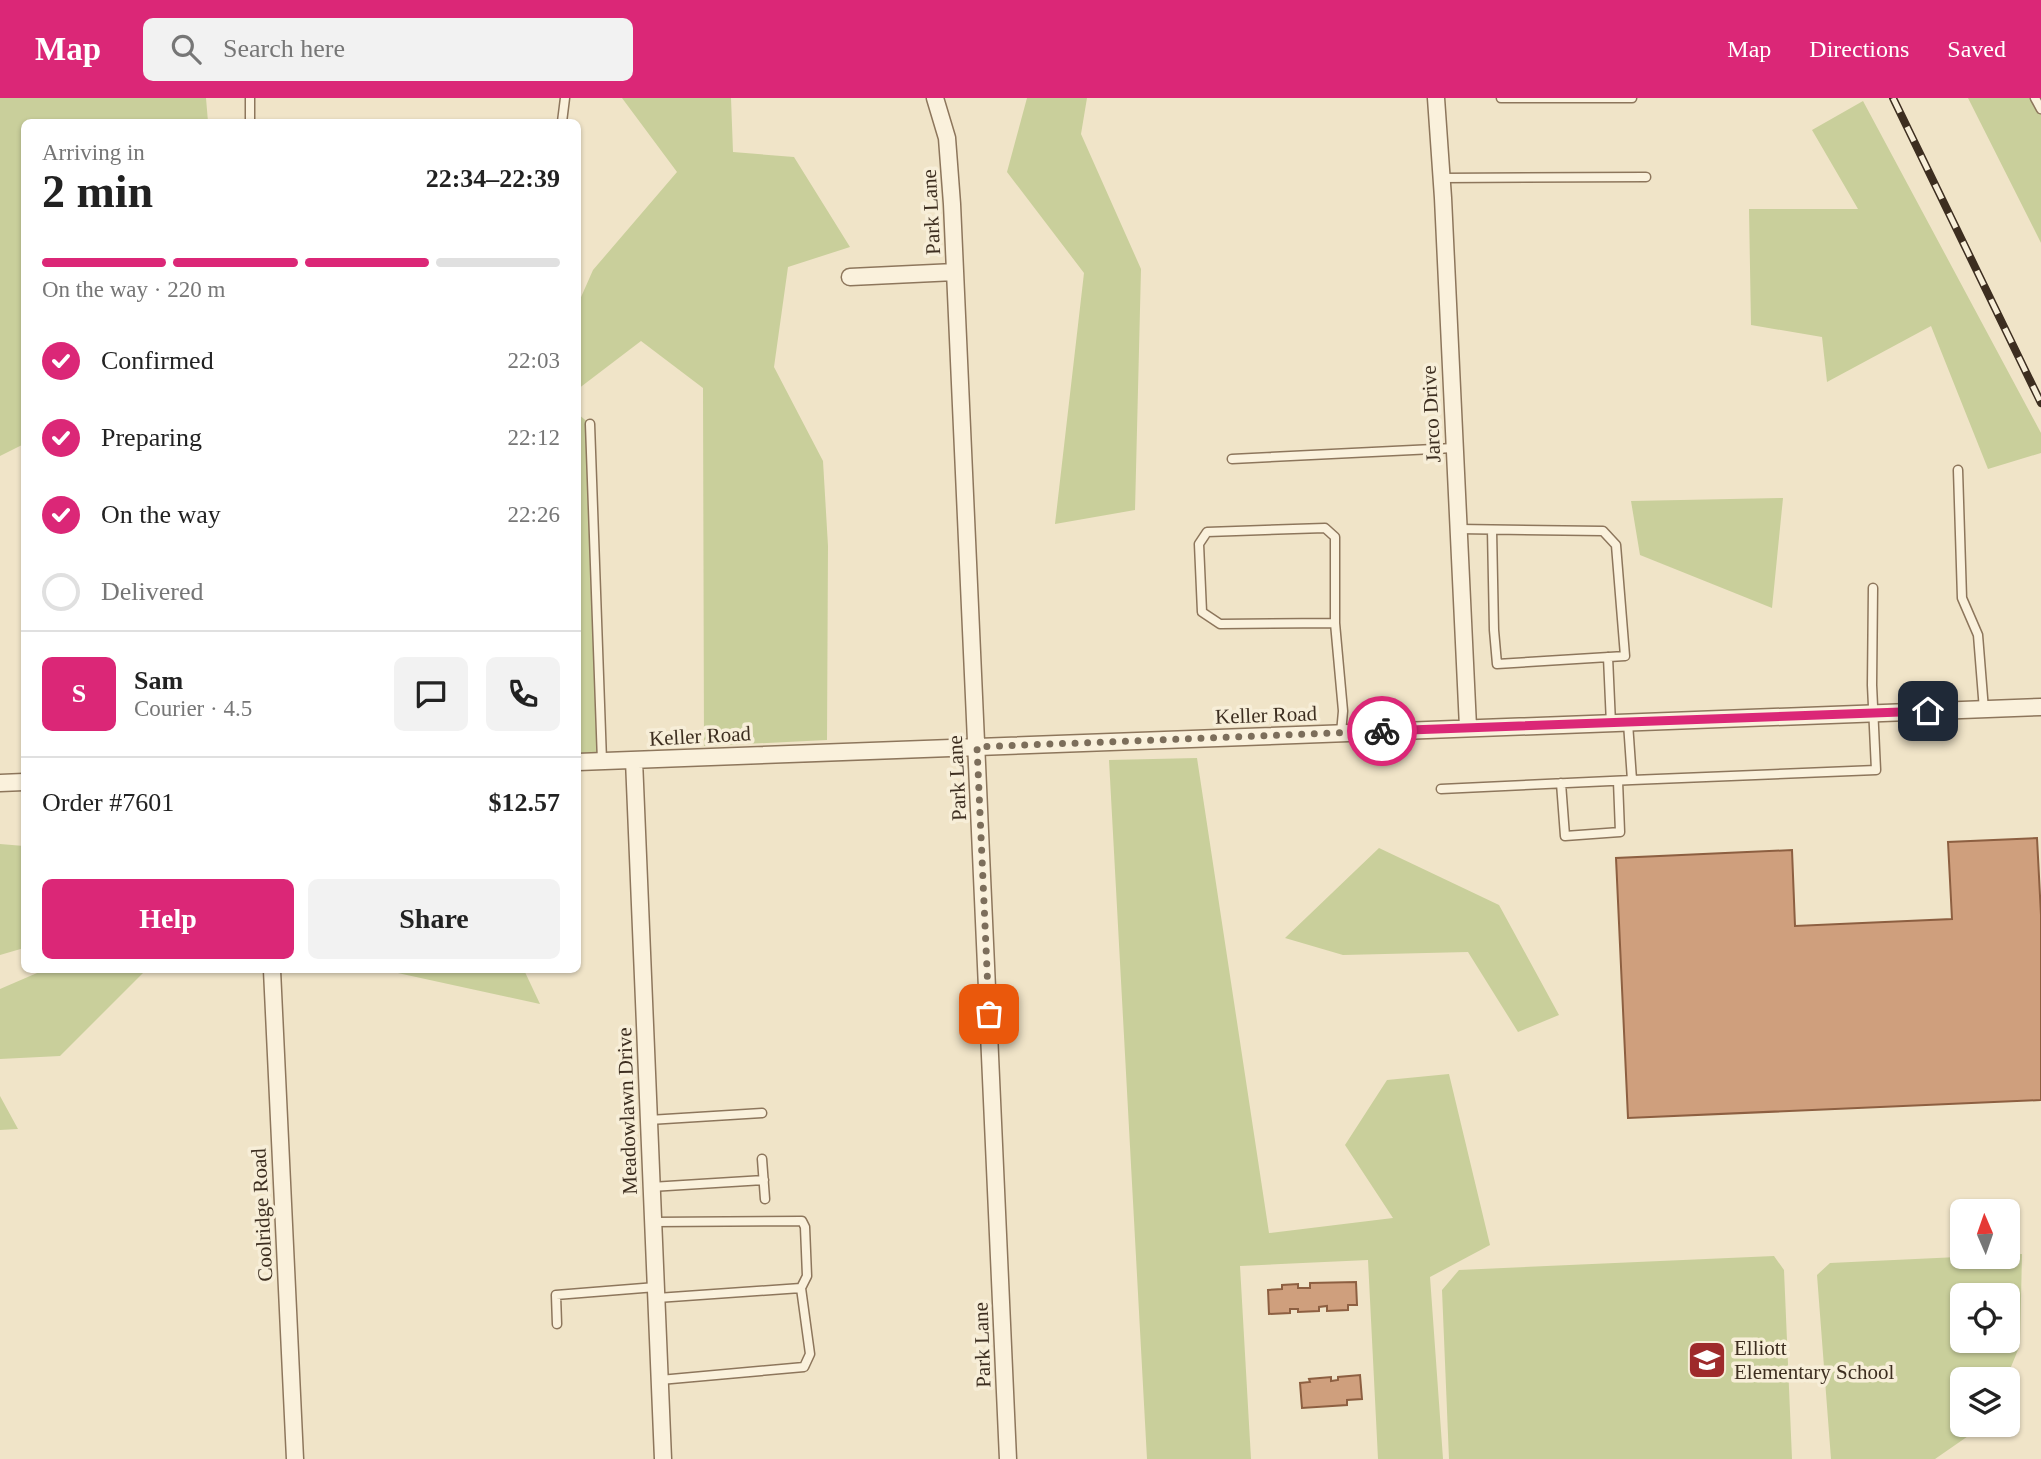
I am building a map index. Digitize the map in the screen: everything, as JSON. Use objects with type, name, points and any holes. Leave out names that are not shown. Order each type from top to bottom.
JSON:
[{"type":"street","name":"Park Lane","points":[[935,98],[947,138],[955,272],[1008,1459]]},
{"type":"street","name":"Jarco Drive","points":[[1436,98],[1468,727]]},
{"type":"street","points":[[850,277],[955,272]]},
{"type":"street","name":"Keller Road","points":[[581,762],[2041,707]]},
{"type":"street","name":"Meadowlawn Drive","points":[[634,760],[663,1459]]},
{"type":"street","points":[[0,783],[21,782]]},
{"type":"street","name":"Coolridge Road","points":[[272,973],[295,1459]]},
{"type":"lane","points":[[250,98],[250,119]]},
{"type":"lane","points":[[562,119],[565,98]]},
{"type":"lane","points":[[1501,98],[1632,98]]},
{"type":"lane","points":[[2035,98],[2041,109]]},
{"type":"lane","points":[[1442,178],[1646,177]]},
{"type":"lane","points":[[590,424],[603,761]]},
{"type":"lane","points":[[1232,459],[1454,448]]},
{"type":"lane","points":[[1958,470],[1962,598],[1978,635],[1984,709]]},
{"type":"lane","points":[[1335,622],[1220,624],[1202,612],[1199,544],[1207,532],[1325,528],[1335,537],[1335,622],[1343,711],[1341,733]]},
{"type":"lane","points":[[1458,530],[1492,530],[1603,531],[1616,545],[1625,656],[1497,664],[1492,530]]},
{"type":"lane","points":[[1441,789],[1876,770],[1873,588]]},
{"type":"lane","points":[[1608,657],[1611,724]]},
{"type":"lane","points":[[1628,723],[1632,780]]},
{"type":"lane","points":[[1561,783],[1564,836],[1620,832],[1618,781]]},
{"type":"lane","points":[[649,1119],[762,1112]]},
{"type":"lane","points":[[762,1159],[765,1199]]},
{"type":"lane","points":[[651,1187],[764,1180]]},
{"type":"lane","points":[[653,1222],[802,1221],[805,1227],[807,1276],[801,1288],[810,1354],[804,1367],[660,1380]]},
{"type":"lane","points":[[557,1324],[556,1295],[801,1288]]},
{"type":"green space","points":[[0,98],[206,98],[208,119],[21,119],[21,446],[0,456]]},
{"type":"green space","points":[[622,98],[731,98],[733,152],[794,157],[850,247],[788,267],[774,367],[823,461],[828,546],[827,740],[704,746],[703,388],[641,341],[581,387],[581,297],[593,270],[677,172]]},
{"type":"green space","points":[[1027,98],[1087,98],[1081,134],[1141,269],[1135,510],[1055,524],[1084,273],[1007,172]]},
{"type":"green space","points":[[1968,98],[2041,98],[2041,243]]},
{"type":"green space","points":[[1863,101],[2041,433],[2041,453],[1988,469],[1931,326],[1827,382],[1822,337],[1751,325],[1749,209],[1858,209],[1812,130]]},
{"type":"green space","points":[[581,416],[590,424],[602,761],[581,762]]},
{"type":"green space","points":[[1783,498],[1772,608],[1640,555],[1631,501]]},
{"type":"green space","points":[[1197,758],[1269,1233],[1393,1218],[1345,1145],[1387,1080],[1449,1074],[1490,1245],[1430,1277],[1443,1459],[1378,1459],[1368,1260],[1240,1266],[1251,1459],[1147,1459],[1109,760]]},
{"type":"green space","points":[[0,844],[21,846],[21,949],[0,955]]},
{"type":"green space","points":[[1379,848],[1499,905],[1559,1015],[1518,1032],[1468,952],[1343,955],[1285,938]]},
{"type":"green space","points":[[37,973],[143,973],[60,1056],[0,1059],[0,989]]},
{"type":"green space","points":[[398,973],[525,973],[540,1004]]},
{"type":"green space","points":[[0,1096],[18,1129],[0,1130]]},
{"type":"green space","points":[[2022,1254],[2020,1345],[2020,1283],[1950,1283],[1950,1353],[2017,1353],[2011,1367],[1950,1367],[1950,1437],[1967,1437],[1935,1459],[1831,1459],[1817,1275],[1830,1263],[1950,1257],[1950,1269],[2020,1269]]},
{"type":"green space","points":[[1774,1256],[1784,1270],[1792,1459],[1449,1459],[1442,1290],[1459,1270]]},
{"type":"building","points":[[2037,838],[2041,915],[2041,1100],[1628,1118],[1616,858],[1792,850],[1795,926],[1952,919],[1948,842]]},
{"type":"building","points":[[1356,1282],[1357,1305],[1348,1305],[1348,1310],[1327,1311],[1327,1306],[1319,1307],[1319,1311],[1298,1312],[1298,1309],[1290,1309],[1290,1313],[1269,1314],[1268,1290],[1282,1289],[1282,1285],[1298,1284],[1298,1288],[1310,1288],[1310,1283]]},
{"type":"building","points":[[1360,1375],[1362,1399],[1347,1400],[1347,1405],[1302,1408],[1300,1383],[1310,1382],[1309,1379],[1331,1377],[1331,1381],[1338,1380],[1338,1377]]},
{"type":"railway","points":[[1893,98],[2041,403]]},
{"type":"way so far","points":[[989,1014],[977,747],[1382,731]]},
{"type":"place","name":"Elliott Elementary School","points":[[1707,1360]]},
{"type":"route","points":[[1382,731],[1928,711]]}]
